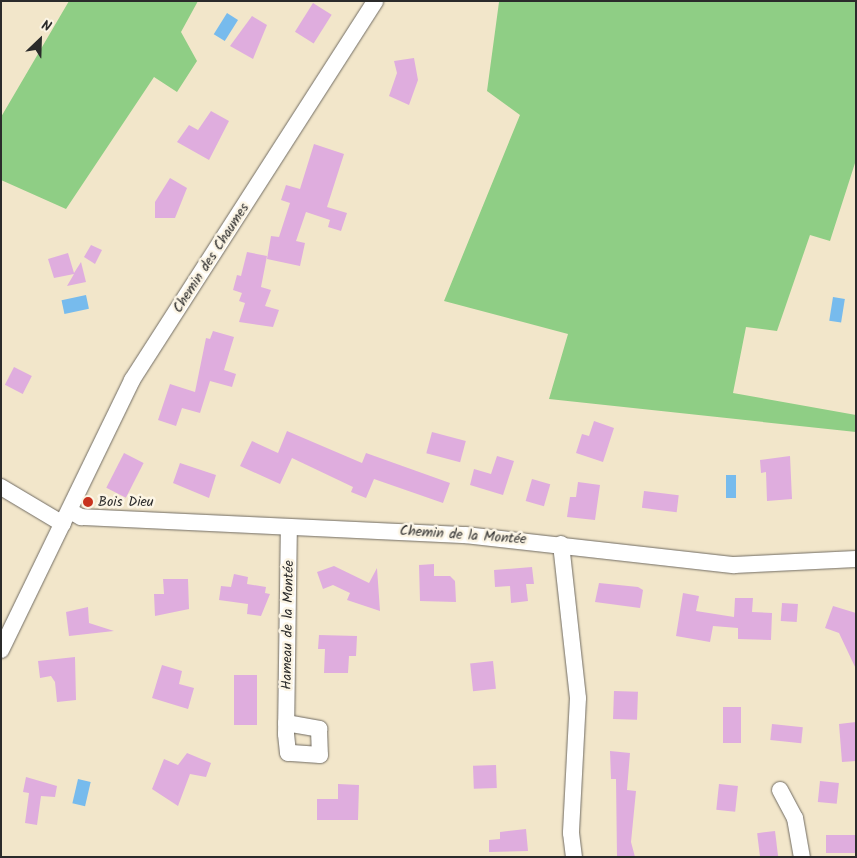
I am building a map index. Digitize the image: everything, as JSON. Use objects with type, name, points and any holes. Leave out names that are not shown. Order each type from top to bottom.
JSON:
[{"type":"street","name":"Chemin des Chaumes","points":[[1,650],[132,380],[375,1]]},
{"type":"street","name":"Chemin de la Montée","points":[[1,487],[66,517],[289,528],[426,532],[561,544],[734,566],[856,560]]},
{"type":"street","name":"Hameau de la Montée","points":[[286,723],[289,528]]},
{"type":"street","points":[[561,544],[578,698],[571,833],[574,857]]},
{"type":"street","points":[[780,790],[795,818],[802,857]]},
{"type":"green space","points":[[69,1],[198,1],[181,32],[197,61],[177,92],[154,77],[66,209],[1,180],[1,117]]},
{"type":"green space","points":[[856,1],[856,160],[830,241],[810,235],[777,331],[746,327],[733,393],[856,415],[856,432],[549,399],[568,334],[444,301],[520,115],[487,91],[499,2]]},
{"type":"water","points":[[227,13],[238,20],[225,41],[214,34]]},
{"type":"water","points":[[86,295],[89,309],[64,314],[62,300]]},
{"type":"water","points":[[833,297],[845,299],[841,323],[829,321]]},
{"type":"water","points":[[726,475],[736,475],[736,498],[726,498]]},
{"type":"water","points":[[78,779],[91,782],[85,806],[72,803]]},
{"type":"building","points":[[313,3],[332,15],[314,43],[295,32]]},
{"type":"building","points":[[252,16],[267,25],[253,59],[230,46]]},
{"type":"building","points":[[414,58],[418,80],[409,105],[389,96],[397,73],[394,61]]},
{"type":"building","points":[[211,111],[229,121],[209,160],[177,142],[189,125],[198,130]]},
{"type":"building","points":[[314,144],[344,154],[327,207],[347,213],[341,231],[328,227],[330,220],[306,212],[296,241],[305,243],[300,266],[267,259],[271,236],[279,237],[290,203],[281,200],[286,185],[300,189]]},
{"type":"building","points":[[170,178],[187,188],[175,218],[155,218],[155,202]]},
{"type":"building","points":[[91,245],[102,250],[95,264],[84,257]]},
{"type":"building","points":[[247,252],[267,256],[261,287],[271,290],[265,306],[279,310],[273,327],[239,322],[245,303],[239,301],[242,293],[233,290],[237,275],[241,276]]},
{"type":"building","points":[[68,253],[74,273],[81,262],[86,282],[67,286],[74,274],[54,278],[48,259]]},
{"type":"building","points":[[213,331],[234,337],[224,370],[236,374],[232,387],[210,381],[200,413],[182,408],[176,426],[158,420],[170,384],[195,392],[206,338],[210,339]]},
{"type":"building","points":[[14,367],[32,376],[23,394],[5,385]]},
{"type":"building","points":[[594,421],[614,428],[603,462],[576,453],[582,434],[589,436]]},
{"type":"building","points":[[287,431],[362,463],[366,453],[450,483],[443,503],[374,479],[366,498],[351,492],[353,487],[292,458],[280,484],[240,466],[252,441],[278,453]]},
{"type":"building","points":[[432,432],[466,441],[460,462],[426,453]]},
{"type":"building","points":[[124,453],[144,463],[126,498],[106,488]]},
{"type":"building","points":[[497,456],[514,461],[503,495],[470,485],[474,469],[491,474]]},
{"type":"building","points":[[790,456],[792,499],[767,501],[766,472],[761,473],[760,460]]},
{"type":"building","points":[[180,463],[216,475],[209,498],[173,483]]},
{"type":"building","points":[[532,479],[550,484],[544,506],[526,501]]},
{"type":"building","points":[[578,482],[600,485],[595,520],[567,517],[570,497],[576,497]]},
{"type":"building","points":[[644,491],[679,495],[677,512],[642,508]]},
{"type":"building","points":[[434,564],[434,576],[450,576],[455,581],[456,602],[420,601],[419,565]]},
{"type":"building","points":[[334,566],[369,583],[377,568],[380,611],[347,600],[350,593],[333,585],[323,589],[317,572]]},
{"type":"building","points":[[532,567],[534,584],[526,584],[528,601],[511,603],[510,586],[495,587],[494,570]]},
{"type":"building","points":[[234,574],[248,577],[247,584],[266,587],[265,593],[270,594],[261,616],[247,614],[248,604],[219,600],[221,586],[231,587]]},
{"type":"building","points":[[163,579],[188,579],[189,609],[155,616],[154,594],[164,594]]},
{"type":"building","points":[[599,583],[638,587],[643,590],[640,608],[595,602]]},
{"type":"building","points":[[683,593],[699,596],[696,611],[734,617],[735,598],[753,598],[752,612],[772,613],[771,640],[738,639],[738,628],[713,626],[710,642],[676,636]]},
{"type":"building","points":[[782,603],[798,604],[797,622],[781,621]]},
{"type":"building","points":[[833,606],[856,613],[856,669],[839,633],[825,628]]},
{"type":"building","points":[[88,607],[89,623],[114,631],[69,636],[66,612]]},
{"type":"building","points":[[319,635],[357,636],[356,656],[349,656],[348,673],[324,673],[325,649],[318,649]]},
{"type":"building","points":[[75,657],[76,700],[57,702],[55,682],[51,676],[40,678],[38,661]]},
{"type":"building","points":[[493,661],[496,689],[473,691],[470,663]]},
{"type":"building","points":[[162,665],[182,671],[179,684],[194,688],[188,709],[152,698]]},
{"type":"building","points":[[234,675],[257,675],[257,725],[234,725]]},
{"type":"building","points":[[614,691],[638,692],[637,720],[613,719]]},
{"type":"building","points":[[723,707],[741,707],[741,743],[723,743]]},
{"type":"building","points":[[856,722],[856,761],[842,762],[839,724]]},
{"type":"building","points":[[772,724],[803,727],[801,743],[770,740]]},
{"type":"building","points":[[610,751],[630,753],[627,790],[636,791],[631,842],[635,857],[617,857],[616,779],[611,779]]},
{"type":"building","points":[[187,753],[211,763],[206,777],[190,774],[178,806],[152,789],[164,759],[178,765]]},
{"type":"building","points":[[496,765],[497,788],[474,789],[473,766]]},
{"type":"building","points":[[26,777],[57,786],[55,797],[41,796],[37,825],[25,823],[29,793],[23,792]]},
{"type":"building","points":[[820,781],[839,783],[837,804],[818,802]]},
{"type":"building","points":[[338,784],[359,785],[358,820],[317,820],[317,799],[338,799]]},
{"type":"building","points":[[719,784],[738,786],[735,812],[716,810]]},
{"type":"building","points":[[526,829],[528,851],[489,852],[489,840],[500,839],[500,832]]},
{"type":"building","points":[[775,831],[778,857],[760,857],[757,833]]},
{"type":"building","points":[[826,835],[856,835],[856,853],[826,853]]},
{"type":"place","name":"Bois Dieu","points":[[88,502]]}]
